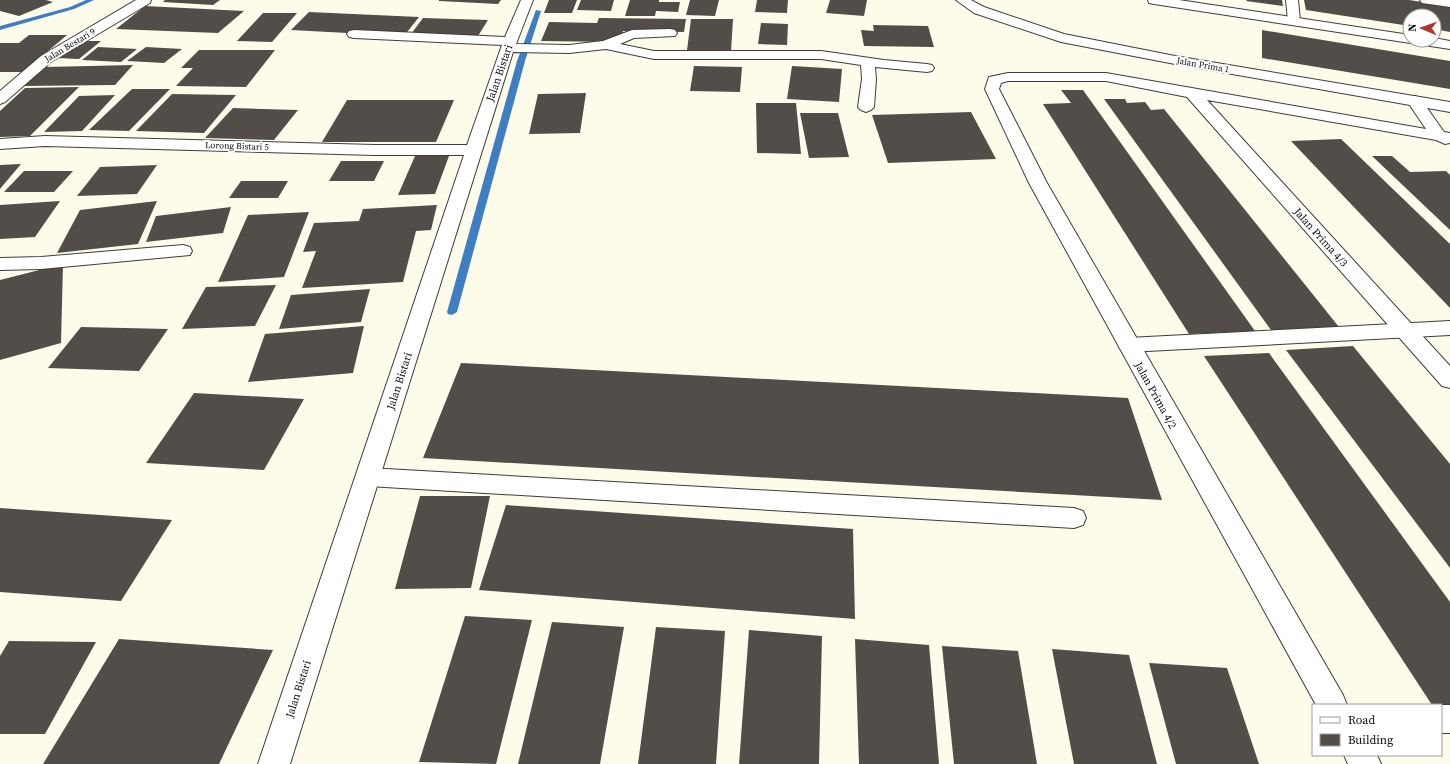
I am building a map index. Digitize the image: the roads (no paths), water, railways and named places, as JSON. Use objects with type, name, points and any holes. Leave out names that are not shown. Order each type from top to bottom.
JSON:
[{"type":"street","name":"Jalan Bestari 9","points":[[0,99],[46,59],[145,0]]},
{"type":"street","name":"Jalan Bistari","points":[[274,764],[474,150],[527,0]]},
{"type":"street","name":"Jalan Prima 1","points":[[962,0],[979,10],[1061,38],[1174,60],[1450,107]]},
{"type":"street","points":[[1154,0],[1402,38]]},
{"type":"street","points":[[606,46],[632,34],[670,33]]},
{"type":"street","points":[[354,34],[538,48],[569,49],[606,46],[654,55],[821,55],[868,62],[927,68]]},
{"type":"street","points":[[866,107],[869,79],[868,62]]},
{"type":"street","name":"Jalan Prima 4/2","points":[[1192,93],[1106,77],[1008,77],[994,80],[992,90],[1038,183],[1331,704]]},
{"type":"street","points":[[1192,93],[1446,138]]},
{"type":"street","name":"Jalan Prima 4/3","points":[[1192,93],[1450,380]]},
{"type":"street","points":[[1415,101],[1446,138]]},
{"type":"street","name":"Lorong Bistari 5","points":[[0,144],[45,141],[375,150],[474,150]]},
{"type":"street","points":[[0,264],[41,263],[183,251]]},
{"type":"lane","points":[[1292,0],[1294,21]]},
{"type":"lane","points":[[1426,0],[1450,3]]},
{"type":"lane","points":[[1128,345],[1450,328]]},
{"type":"lane","points":[[368,477],[1074,518]]},
{"type":"waterway","points":[[0,28],[72,8],[91,0]]},
{"type":"waterway","points":[[452,312],[521,61],[538,11]]}]
